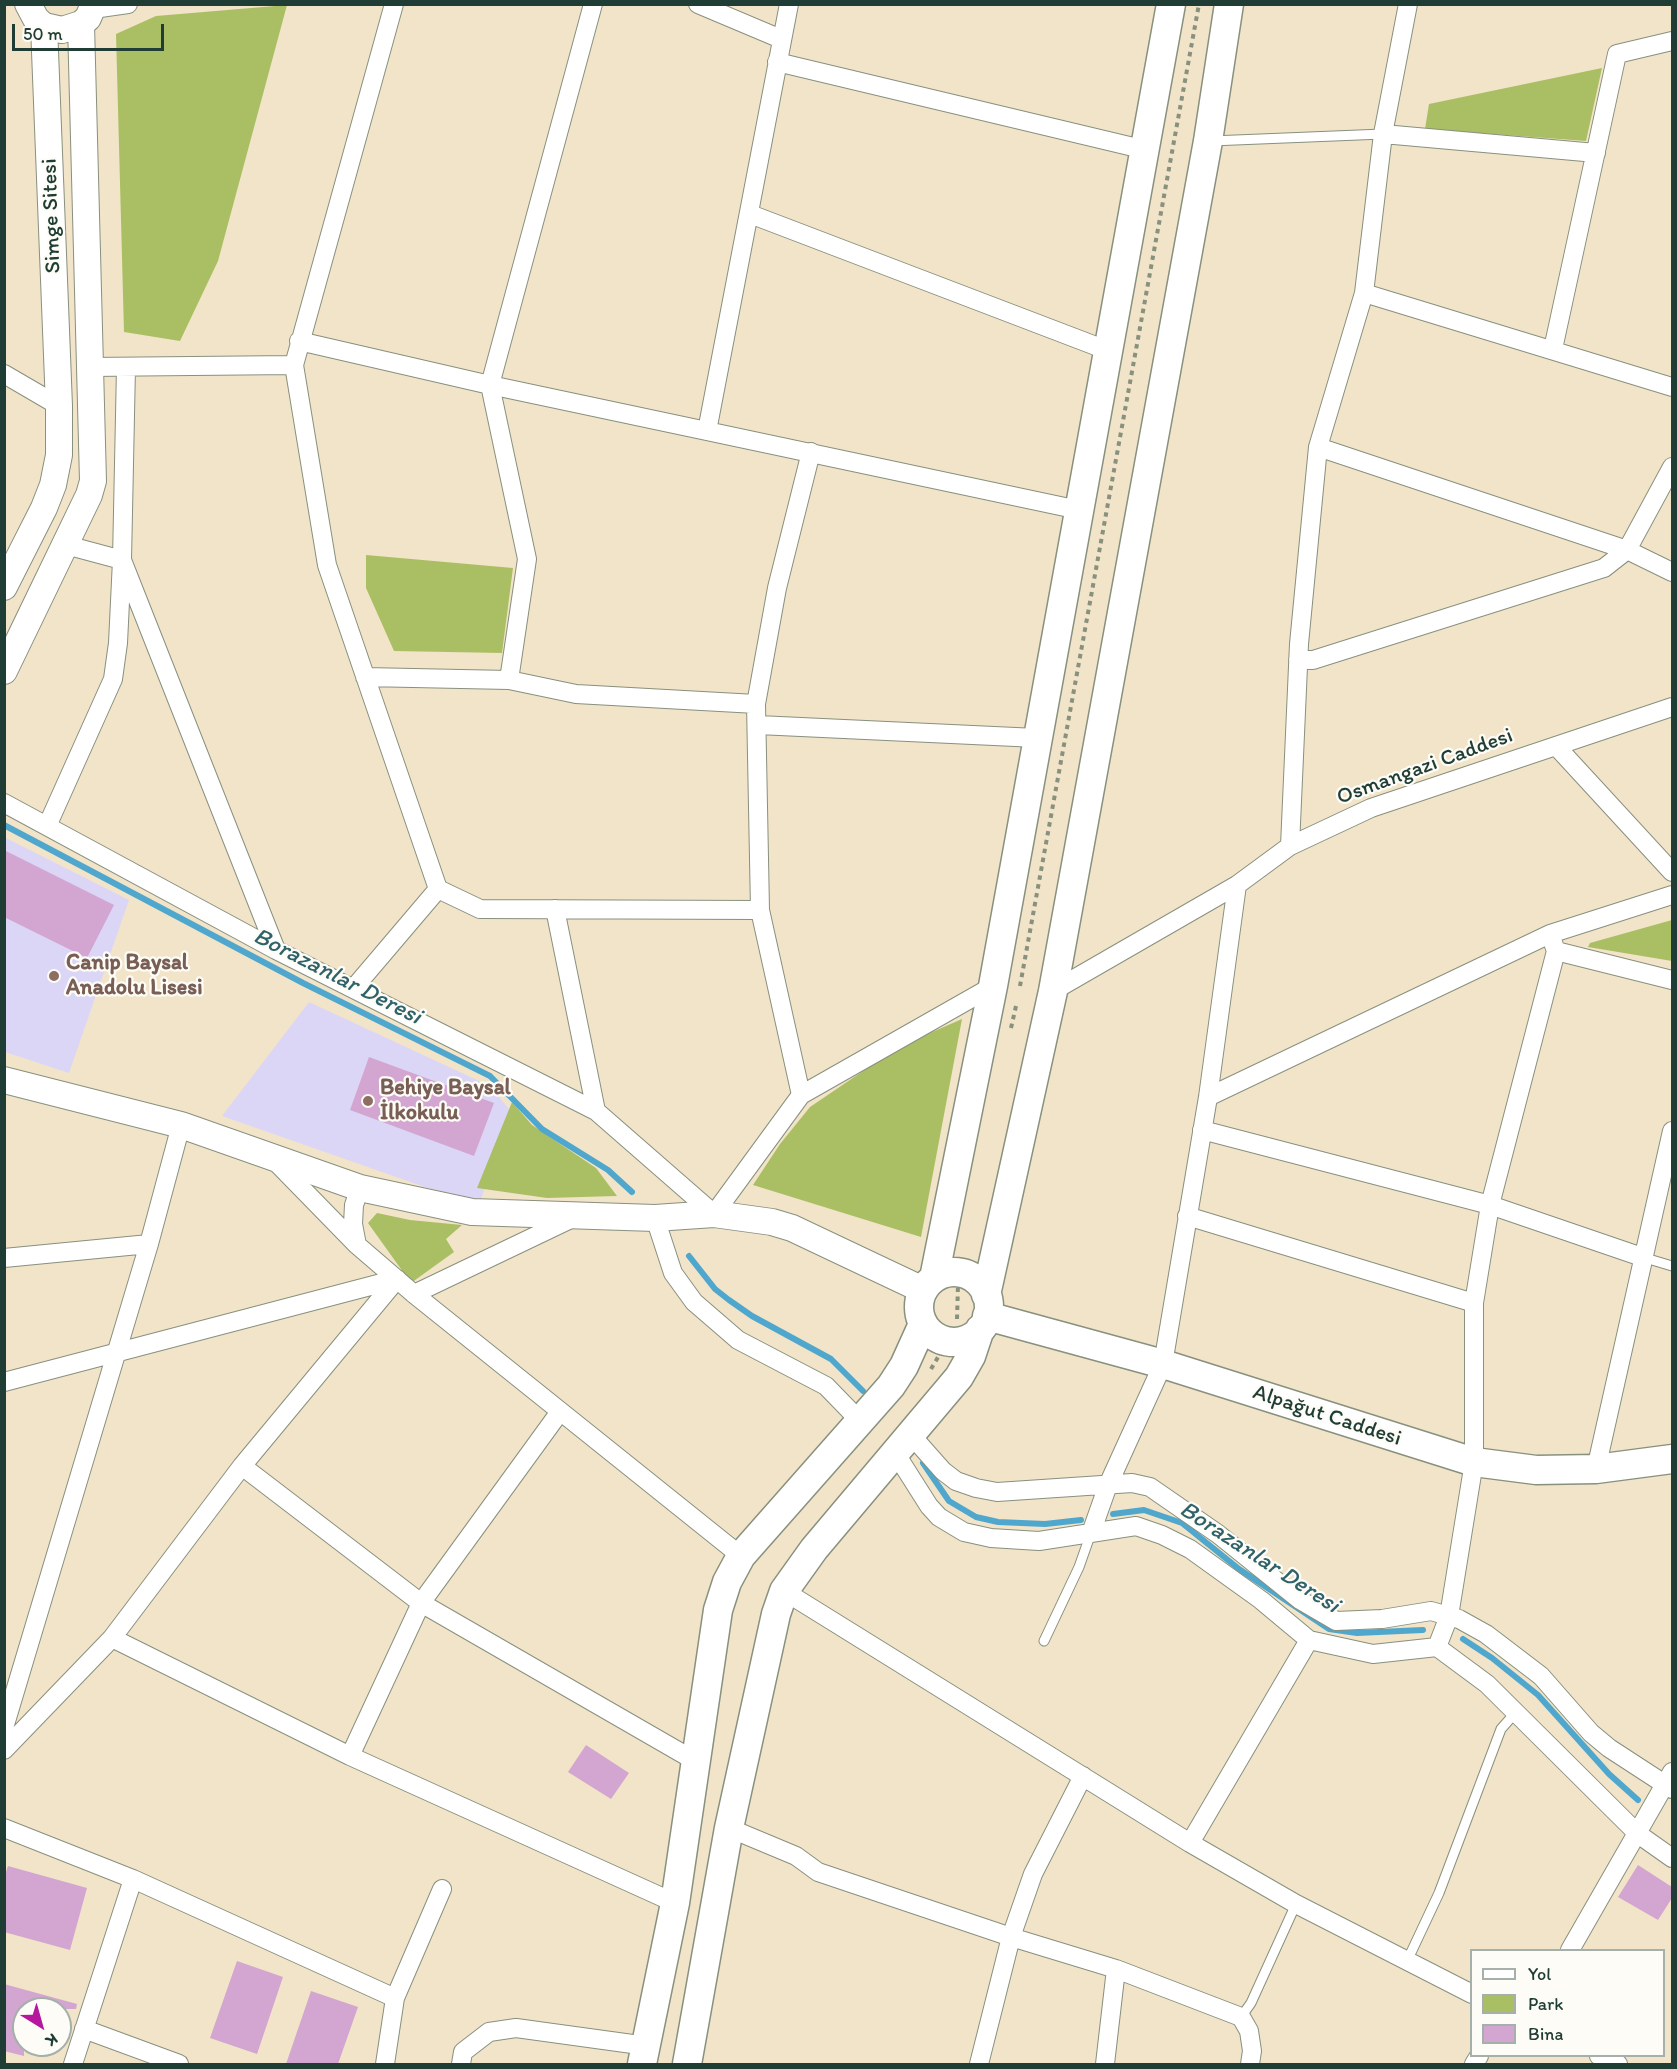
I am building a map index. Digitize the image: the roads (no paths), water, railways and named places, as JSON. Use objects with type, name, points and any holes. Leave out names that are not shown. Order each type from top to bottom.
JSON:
[{"type":"main road","points":[[28,4],[36,19],[44,26],[63,30],[90,13]]},
{"type":"main road","points":[[644,2055],[675,1903],[718,1610],[727,1582],[741,1556],[891,1386],[904,1366],[923,1324],[919,1301],[929,1284],[993,986],[1171,4]]},
{"type":"main road","points":[[687,2064],[729,1828],[776,1614],[784,1591],[814,1550],[959,1377],[971,1356],[984,1313],[1053,991],[1208,141],[1229,4]]},
{"type":"main road","points":[[4,671],[89,495],[93,481],[90,367],[90,13]]},
{"type":"main road","name":"Simge Sitesi","points":[[4,587],[44,508],[53,485],[59,455],[44,26]]},
{"type":"main road","points":[[4,1080],[181,1125],[360,1188],[472,1212],[655,1218],[714,1214],[772,1222],[792,1228],[929,1284],[952,1272],[964,1273],[975,1279],[984,1313],[972,1336],[951,1342],[940,1339],[923,1324]]},
{"type":"main road","name":"Alpağut Caddesi","points":[[984,1313],[1163,1364],[1474,1462],[1536,1470],[1596,1469],[1672,1459]]},
{"type":"street","points":[[90,13],[128,4]]},
{"type":"street","points":[[394,4],[294,365],[327,565],[438,889],[480,909],[760,910]]},
{"type":"street","points":[[509,680],[527,560],[490,385],[593,4]]},
{"type":"street","points":[[698,4],[781,39]]},
{"type":"street","points":[[706,431],[789,4]]},
{"type":"street","points":[[1290,846],[1298,660],[1318,447],[1364,293],[1383,134],[1408,4]]},
{"type":"street","points":[[1552,349],[1617,54],[1672,41]]},
{"type":"street","points":[[777,62],[1146,150]]},
{"type":"street","points":[[1383,134],[1596,153]]},
{"type":"street","points":[[750,214],[1109,351]]},
{"type":"street","points":[[1364,293],[1672,387]]},
{"type":"street","points":[[299,341],[490,385],[1079,510]]},
{"type":"street","points":[[90,367],[294,365]]},
{"type":"street","points":[[48,824],[113,679],[118,644],[122,560],[126,367]]},
{"type":"street","points":[[4,375],[59,406]]},
{"type":"street","points":[[1318,447],[1627,550],[1672,572]]},
{"type":"street","points":[[801,1095],[760,910],[756,704],[777,588],[811,452]]},
{"type":"street","points":[[1298,660],[1313,660],[1604,568],[1627,550],[1672,467]]},
{"type":"street","points":[[66,544],[122,560]]},
{"type":"street","points":[[122,560],[276,950]]},
{"type":"street","points":[[365,677],[509,680],[576,693],[756,704]]},
{"type":"street","name":"Osmangazi Caddesi","points":[[1053,991],[1237,885],[1290,846],[1371,807],[1672,707]]},
{"type":"street","points":[[758,725],[1037,738]]},
{"type":"street","points":[[1556,746],[1672,872]]},
{"type":"street","points":[[4,803],[48,824],[276,950],[596,1111],[714,1214],[801,1095],[993,986]]},
{"type":"street","points":[[1091,1533],[1108,1485],[1163,1364],[1208,1097],[1237,885]]},
{"type":"street","points":[[353,989],[438,889]]},
{"type":"street","points":[[1208,1097],[1553,943],[1672,895]]},
{"type":"street","points":[[555,909],[596,1111]]},
{"type":"street","points":[[1553,943],[1672,980]]},
{"type":"street","points":[[1437,1647],[1449,1616],[1474,1462],[1474,1303],[1490,1205],[1553,943]]},
{"type":"street","points":[[4,1728],[118,1352],[181,1125]]},
{"type":"street","points":[[1202,1130],[1490,1205],[1642,1257]]},
{"type":"street","points":[[1596,1469],[1672,1131]]},
{"type":"street","points":[[273,1158],[357,1245],[414,1294],[559,1413],[741,1556]]},
{"type":"street","points":[[357,1245],[353,1224],[354,1205],[360,1188]]},
{"type":"street","points":[[1187,1216],[1474,1303]]},
{"type":"street","points":[[414,1294],[575,1217]]},
{"type":"street","points":[[655,1218],[673,1273],[694,1302],[738,1340],[826,1386],[859,1420]]},
{"type":"street","points":[[4,1258],[149,1244]]},
{"type":"street","points":[[4,1383],[397,1279]]},
{"type":"street","points":[[4,1750],[112,1638],[242,1467],[397,1279]]},
{"type":"street","points":[[350,1756],[421,1603],[559,1413]]},
{"type":"street","points":[[904,1445],[956,1481],[997,1492],[1132,1483],[1150,1487],[1166,1496],[1300,1600],[1336,1621],[1382,1619],[1431,1611],[1449,1616],[1486,1634],[1509,1650],[1541,1676],[1591,1733],[1633,1765],[1670,1782],[1571,1949]]},
{"type":"street","points":[[904,1445],[929,1506],[939,1517],[964,1532],[1007,1540],[1039,1541],[1136,1526],[1162,1534],[1190,1549],[1243,1587],[1309,1640],[1373,1654],[1437,1647],[1487,1684],[1638,1834],[1672,1858]]},
{"type":"street","points":[[242,1467],[421,1603],[697,1762]]},
{"type":"street","points":[[784,1591],[1190,1843],[1296,1904],[1408,1959],[1470,1993]]},
{"type":"street","points":[[112,1638],[350,1756],[675,1903]]},
{"type":"street","points":[[1190,1843],[1309,1640]]},
{"type":"street","points":[[980,2064],[1011,1937],[1033,1874],[1083,1776]]},
{"type":"street","points":[[4,1828],[133,1879],[395,1998]]},
{"type":"street","points":[[729,1828],[796,1856],[818,1872],[1011,1937],[1116,1969],[1241,2017],[1249,2031],[1252,2050],[1250,2064]]},
{"type":"street","points":[[73,2064],[133,1879]]},
{"type":"street","points":[[385,2064],[395,1998],[442,1889]]},
{"type":"street","points":[[1105,2064],[1116,1969]]},
{"type":"street","points":[[461,2064],[463,2052],[489,2032],[516,2028],[644,2055]]},
{"type":"street","points":[[84,2029],[179,2064]]},
{"type":"street","points":[[1603,2057],[1618,2064]]},
{"type":"lane","points":[[1208,141],[1383,134]]},
{"type":"lane","points":[[1642,1257],[1672,1266]]},
{"type":"lane","points":[[1044,1641],[1079,1567],[1091,1533]]},
{"type":"lane","points":[[1408,1959],[1439,1893],[1501,1730],[1516,1712]]},
{"type":"lane","points":[[1241,2017],[1251,2003],[1296,1904]]},
{"type":"waterway","name":"Borazanlar Deresi","points":[[4,825],[303,983],[490,1076],[542,1129],[608,1170],[632,1192]]},
{"type":"waterway","name":"Borazanlar Deresi","points":[[689,1256],[715,1289],[729,1300],[752,1316],[831,1359],[863,1391]]},
{"type":"waterway","name":"Borazanlar Deresi","points":[[923,1463],[949,1501],[976,1517],[998,1522],[1045,1524],[1081,1520]]},
{"type":"waterway","name":"Borazanlar Deresi","points":[[1113,1514],[1144,1510],[1182,1523],[1239,1569],[1329,1629],[1357,1633],[1423,1630]]},
{"type":"waterway","name":"Borazanlar Deresi","points":[[1463,1639],[1492,1658],[1538,1695],[1609,1774],[1638,1800]]},
{"type":"place","name":"Canip Baysal Anadolu Lisesi","points":[[54,976]]},
{"type":"place","name":"Behiye Baysal İlkokulu","points":[[368,1101]]}]
